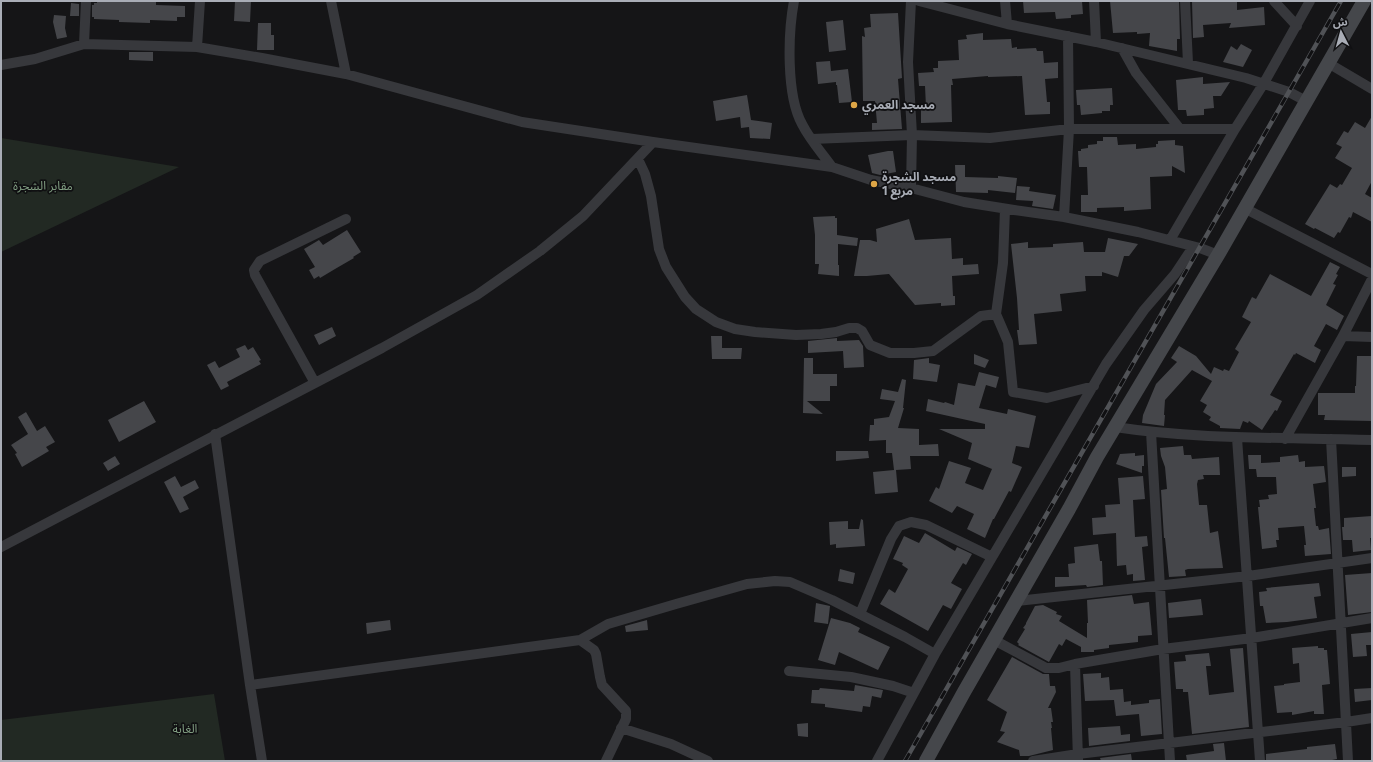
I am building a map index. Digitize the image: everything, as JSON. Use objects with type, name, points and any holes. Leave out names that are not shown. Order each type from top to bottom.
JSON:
[{"type":"street","points":[[84,44],[86,1]]},
{"type":"street","points":[[196,46],[200,1]]},
{"type":"street","points":[[332,1],[346,74]]},
{"type":"street","points":[[794,1],[790,40],[791,79],[796,110],[802,124],[832,167]]},
{"type":"street","points":[[911,1],[908,62],[912,135],[911,188]]},
{"type":"street","points":[[919,1],[1007,24],[1188,63],[1264,83],[1306,100]]},
{"type":"street","points":[[1005,1],[1007,24]]},
{"type":"street","points":[[1094,1],[1096,42]]},
{"type":"street","points":[[1185,1],[1188,63]]},
{"type":"street","points":[[1274,1],[1297,26]]},
{"type":"street","points":[[1170,240],[1235,129],[1264,83],[1310,1]]},
{"type":"street","points":[[926,761],[1115,427],[1218,255],[1364,1]]},
{"type":"street","points":[[1064,217],[1069,129],[1068,36]]},
{"type":"street","points":[[1,65],[35,59],[84,44],[196,46],[346,74],[522,122],[832,167],[871,180],[911,188],[964,202],[1064,217],[1138,232],[1200,248],[1218,255]]},
{"type":"street","points":[[1122,48],[1136,73],[1180,129]]},
{"type":"street","points":[[1328,63],[1372,89]]},
{"type":"street","points":[[812,139],[912,135],[990,138],[1069,129],[1235,129]]},
{"type":"street","points":[[1,547],[440,317],[478,295],[540,251],[583,216],[653,142]]},
{"type":"street","points":[[638,159],[645,174],[651,196],[659,249],[666,267],[684,296],[696,309],[716,322],[735,329],[756,332],[796,334],[820,334],[849,328],[857,328],[862,331],[870,345],[890,353],[914,353],[933,351],[981,316],[996,314]]},
{"type":"street","points":[[1244,208],[1372,274]]},
{"type":"street","points":[[1005,209],[1003,263],[996,314],[1008,342],[1013,392],[1048,398],[1094,386]]},
{"type":"street","points":[[315,383],[255,275],[254,270],[260,261],[346,219]]},
{"type":"street","points":[[877,761],[935,654],[1106,364],[1144,310],[1175,274],[1193,247]]},
{"type":"street","points":[[1285,439],[1343,336],[1372,279]]},
{"type":"street","points":[[1343,336],[1372,337]]},
{"type":"street","points":[[1115,427],[1151,432],[1237,438],[1372,440]]},
{"type":"street","points":[[1151,432],[1170,761]]},
{"type":"street","points":[[215,434],[262,761]]},
{"type":"street","points":[[1237,438],[1260,761]]},
{"type":"street","points":[[1331,439],[1348,761]]},
{"type":"street","points":[[860,614],[891,539],[899,526],[911,522],[926,525],[992,557]]},
{"type":"street","points":[[1017,601],[1248,576],[1372,558]]},
{"type":"street","points":[[250,685],[580,640],[608,624],[747,584],[775,581],[790,582],[860,614],[935,654]]},
{"type":"street","points":[[994,640],[1046,668],[1059,668],[1163,649],[1252,638],[1372,618]]},
{"type":"street","points":[[580,640],[594,650],[602,685],[626,712],[626,720],[606,761]]},
{"type":"street","points":[[1075,664],[1078,758]]},
{"type":"street","points":[[789,671],[851,677],[893,686],[914,693]]},
{"type":"street","points":[[1033,761],[1078,758],[1169,744],[1372,718]]},
{"type":"street","points":[[621,728],[671,744],[708,761]]},
{"type":"green space","name":"مقابر الشجرة","points":[[1,138],[179,167],[1,252]]},
{"type":"green space","name":"الغابة","points":[[214,694],[225,761],[1,761],[1,720]]},
{"type":"building","points":[[97,1],[156,1],[156,5],[185,6],[185,17],[177,17],[177,21],[150,20],[150,23],[119,22],[119,20],[94,19],[94,17],[92,17],[92,5],[97,3]]},
{"type":"building","points":[[235,1],[251,1],[250,22],[234,21]]},
{"type":"building","points":[[1023,1],[1082,1],[1083,14],[1071,15],[1071,18],[1056,19],[1055,12],[1024,13]]},
{"type":"building","points":[[1110,1],[1179,1],[1180,39],[1177,39],[1177,51],[1149,46],[1150,33],[1113,33]]},
{"type":"building","points":[[1192,1],[1237,1],[1237,10],[1264,7],[1265,25],[1229,28],[1231,23],[1203,25],[1204,37],[1193,38]]},
{"type":"building","points":[[71,3],[79,4],[79,16],[70,16]]},
{"type":"building","points":[[898,13],[902,78],[898,79],[902,129],[872,130],[872,123],[877,123],[875,101],[863,101],[862,36],[865,37],[864,28],[871,27],[870,14]]},
{"type":"building","points":[[54,15],[66,16],[65,28],[67,37],[57,39],[53,22]]},
{"type":"building","points":[[843,20],[846,50],[829,52],[826,22]]},
{"type":"building","points":[[258,23],[271,23],[271,35],[274,35],[274,50],[257,50]]},
{"type":"building","points":[[983,33],[983,40],[1011,39],[1012,48],[1036,48],[1037,51],[1043,51],[1044,63],[1058,62],[1058,78],[1045,79],[1047,102],[1050,102],[1050,114],[1025,115],[1022,76],[988,76],[952,79],[952,122],[921,123],[921,107],[926,107],[925,86],[919,86],[918,73],[934,72],[933,68],[938,68],[938,61],[959,60],[958,40],[967,39],[966,35]]},
{"type":"building","points":[[1241,44],[1252,50],[1243,67],[1223,62],[1231,46],[1237,50]]},
{"type":"building","points":[[129,52],[153,52],[153,61],[129,60]]},
{"type":"building","points":[[830,61],[831,71],[848,69],[852,102],[839,103],[836,82],[818,84],[816,62]]},
{"type":"building","points":[[1203,77],[1203,84],[1230,82],[1221,96],[1213,96],[1214,108],[1204,109],[1204,115],[1187,116],[1186,110],[1178,110],[1176,80]]},
{"type":"building","points":[[1112,88],[1113,105],[1110,105],[1110,111],[1081,115],[1080,105],[1077,105],[1076,90]]},
{"type":"building","points":[[747,95],[751,120],[772,123],[770,139],[750,138],[749,127],[741,128],[740,117],[716,121],[713,101]]},
{"type":"building","points":[[1372,116],[1372,181],[1365,194],[1372,198],[1372,222],[1353,212],[1351,218],[1349,217],[1340,233],[1338,232],[1334,238],[1305,224],[1330,184],[1337,188],[1340,184],[1342,185],[1352,168],[1335,158],[1342,147],[1336,144],[1344,131],[1348,133],[1355,122],[1365,128]]},
{"type":"building","points":[[1103,137],[1117,137],[1118,145],[1136,144],[1136,149],[1156,147],[1158,141],[1175,140],[1175,145],[1183,146],[1185,173],[1172,166],[1172,176],[1150,177],[1151,209],[1124,211],[1124,207],[1097,208],[1097,212],[1081,212],[1081,195],[1088,195],[1087,167],[1079,167],[1078,151],[1088,148],[1088,145],[1097,144],[1097,141],[1103,141]]},
{"type":"building","points":[[893,151],[896,172],[880,175],[872,173],[868,155]]},
{"type":"building","points":[[955,165],[965,165],[965,177],[998,178],[998,176],[1017,178],[1015,193],[988,190],[988,193],[956,192]]},
{"type":"building","points":[[1017,186],[1030,187],[1029,191],[1056,195],[1053,209],[1032,206],[1033,201],[1016,200]]},
{"type":"building","points":[[835,216],[835,218],[837,218],[837,235],[858,238],[857,246],[838,244],[839,276],[818,274],[819,264],[815,264],[815,235],[813,217]]},
{"type":"building","points":[[909,219],[915,240],[951,238],[952,259],[963,258],[963,265],[978,264],[979,274],[952,276],[955,305],[941,306],[941,303],[915,305],[889,274],[854,276],[860,240],[877,242],[876,229]]},
{"type":"building","points":[[347,230],[361,252],[353,257],[354,258],[320,278],[319,276],[314,279],[309,270],[315,267],[304,249],[319,240],[323,245]]},
{"type":"building","points":[[1108,238],[1138,244],[1129,256],[1124,256],[1118,277],[1102,272],[1102,276],[1085,276],[1086,291],[1060,294],[1062,311],[1034,314],[1037,344],[1019,345],[1017,330],[1019,330],[1017,298],[1011,244],[1028,242],[1028,248],[1053,247],[1053,244],[1083,242],[1084,252],[1105,252]]},
{"type":"building","points":[[1330,262],[1340,267],[1333,284],[1336,285],[1326,305],[1344,316],[1337,330],[1326,324],[1314,346],[1321,350],[1315,363],[1296,353],[1295,355],[1294,354],[1270,395],[1282,401],[1277,411],[1275,410],[1262,430],[1249,421],[1248,423],[1243,421],[1240,429],[1220,428],[1220,426],[1209,420],[1211,417],[1203,412],[1207,405],[1200,401],[1212,381],[1192,370],[1165,400],[1164,426],[1142,423],[1143,415],[1156,384],[1177,362],[1171,358],[1179,346],[1196,356],[1211,374],[1214,367],[1223,371],[1224,369],[1229,371],[1239,352],[1235,349],[1251,322],[1242,317],[1252,297],[1256,299],[1270,274],[1311,296]]},
{"type":"building","points":[[332,327],[336,336],[319,345],[314,335]]},
{"type":"building","points":[[711,336],[722,336],[722,348],[742,348],[741,359],[712,359]]},
{"type":"building","points":[[837,338],[837,341],[859,340],[863,346],[864,367],[844,368],[843,351],[808,353],[808,341]]},
{"type":"building","points":[[245,345],[248,350],[253,347],[261,360],[259,361],[261,364],[227,382],[229,386],[221,390],[207,365],[215,361],[219,368],[240,357],[236,349]]},
{"type":"building","points":[[974,354],[989,360],[985,368],[974,364]]},
{"type":"building","points":[[1357,356],[1372,356],[1372,421],[1324,420],[1325,415],[1318,415],[1318,393],[1355,393]]},
{"type":"building","points":[[804,358],[813,358],[813,374],[837,374],[837,386],[830,386],[830,401],[807,401],[823,414],[803,413]]},
{"type":"building","points":[[929,358],[929,363],[940,365],[937,382],[913,379],[914,360]]},
{"type":"building","points":[[979,372],[999,377],[996,388],[986,385],[979,408],[1007,414],[1008,409],[1036,416],[1029,448],[1016,446],[1012,463],[1022,467],[1011,492],[1009,491],[993,519],[985,538],[967,529],[974,514],[957,506],[952,513],[929,501],[936,487],[939,489],[949,461],[971,468],[965,483],[983,490],[992,469],[968,459],[972,443],[939,429],[985,429],[985,424],[926,411],[928,399],[954,405],[958,383],[975,386]]},
{"type":"building","points":[[902,379],[906,380],[904,408],[898,428],[919,429],[919,445],[938,444],[939,456],[910,456],[911,469],[896,470],[898,492],[875,494],[873,472],[894,470],[892,453],[886,453],[886,440],[869,441],[870,425],[874,425],[874,419],[889,417],[895,401],[880,399],[882,389],[898,392]]},
{"type":"building","points":[[144,401],[156,422],[119,442],[108,420]]},
{"type":"building","points":[[26,412],[37,431],[45,426],[55,442],[46,447],[49,451],[22,467],[15,454],[17,453],[11,445],[28,434],[18,417]]},
{"type":"building","points":[[1183,446],[1184,455],[1191,455],[1192,459],[1219,457],[1220,475],[1203,475],[1204,479],[1198,480],[1197,484],[1199,505],[1207,505],[1210,533],[1218,531],[1223,568],[1188,569],[1185,570],[1186,576],[1169,577],[1164,538],[1161,490],[1167,489],[1165,467],[1160,448]]},
{"type":"building","points":[[836,451],[868,451],[869,458],[836,461]]},
{"type":"building","points":[[1135,453],[1135,456],[1144,455],[1144,466],[1142,466],[1142,473],[1116,464],[1120,454]]},
{"type":"building","points":[[1248,455],[1261,455],[1261,463],[1280,462],[1280,457],[1298,455],[1299,462],[1305,461],[1305,467],[1324,466],[1326,482],[1313,484],[1316,508],[1314,508],[1316,526],[1318,526],[1319,530],[1329,528],[1331,554],[1305,556],[1304,545],[1306,545],[1304,526],[1278,528],[1279,540],[1276,540],[1277,547],[1262,549],[1258,507],[1260,507],[1259,500],[1269,499],[1268,495],[1277,494],[1276,477],[1257,477],[1256,469],[1249,469]]},
{"type":"building","points":[[115,456],[120,464],[108,471],[103,463]]},
{"type":"building","points":[[1342,467],[1356,467],[1356,476],[1342,477]]},
{"type":"building","points":[[175,476],[181,487],[195,480],[199,488],[183,497],[189,509],[180,513],[164,482]]},
{"type":"building","points":[[1143,476],[1145,499],[1133,500],[1135,537],[1147,536],[1148,546],[1142,547],[1145,580],[1133,581],[1133,574],[1127,575],[1126,565],[1117,566],[1116,533],[1093,535],[1092,518],[1106,517],[1105,505],[1120,504],[1118,478]]},
{"type":"building","points":[[1372,516],[1372,538],[1370,538],[1371,550],[1353,552],[1352,540],[1343,540],[1342,527],[1344,527],[1344,518]]},
{"type":"building","points":[[861,519],[863,520],[865,546],[836,548],[836,544],[830,545],[829,522],[848,521],[848,529],[859,529]]},
{"type":"building","points":[[925,533],[955,551],[957,547],[972,554],[966,565],[963,563],[951,583],[962,589],[951,609],[943,605],[928,631],[880,604],[889,589],[895,593],[908,569],[902,565],[903,563],[893,559],[904,536],[919,543]]},
{"type":"building","points":[[1098,544],[1100,561],[1102,561],[1103,585],[1087,587],[1086,585],[1055,587],[1055,577],[1069,577],[1068,564],[1075,563],[1074,547]]},
{"type":"building","points":[[840,569],[855,573],[853,584],[838,581]]},
{"type":"building","points":[[1372,573],[1372,612],[1348,615],[1345,575]]},
{"type":"building","points":[[1319,583],[1321,596],[1314,597],[1317,618],[1266,623],[1263,606],[1260,606],[1259,592],[1267,591],[1266,588]]},
{"type":"building","points":[[1132,595],[1134,604],[1149,602],[1152,635],[1138,636],[1138,642],[1109,645],[1109,648],[1094,650],[1094,652],[1081,652],[1081,647],[1066,639],[1062,646],[1059,644],[1049,662],[1018,645],[1019,644],[1017,642],[1025,629],[1023,628],[1035,606],[1043,605],[1057,612],[1056,614],[1062,616],[1059,621],[1087,638],[1087,600]]},
{"type":"building","points":[[1201,599],[1203,615],[1169,618],[1168,603]]},
{"type":"building","points":[[816,603],[830,606],[828,624],[814,622]]},
{"type":"building","points":[[831,618],[850,623],[860,628],[858,632],[890,647],[878,670],[839,652],[835,665],[818,660]]},
{"type":"building","points":[[390,620],[391,630],[367,634],[366,623]]},
{"type":"building","points":[[647,620],[648,630],[626,632],[625,626]]},
{"type":"building","points":[[1372,632],[1372,645],[1366,645],[1367,656],[1353,657],[1351,634]]},
{"type":"building","points":[[1318,646],[1318,648],[1324,648],[1324,650],[1327,650],[1330,684],[1322,685],[1324,714],[1314,714],[1314,711],[1292,715],[1292,712],[1277,713],[1274,686],[1300,682],[1299,663],[1293,664],[1292,648]]},
{"type":"building","points":[[1243,648],[1249,727],[1192,734],[1188,692],[1183,692],[1183,689],[1176,689],[1174,662],[1186,661],[1185,655],[1209,653],[1211,666],[1206,666],[1209,695],[1234,692],[1230,649]]},
{"type":"building","points":[[1012,657],[1043,674],[1049,674],[1050,686],[1055,686],[1056,692],[1048,708],[1051,708],[1053,722],[1051,722],[1051,728],[1053,750],[1029,756],[1020,756],[1019,750],[997,742],[1005,732],[1000,731],[1007,712],[987,700]]},
{"type":"building","points":[[1101,673],[1101,678],[1109,677],[1110,690],[1123,689],[1124,702],[1131,701],[1131,705],[1149,703],[1149,700],[1160,699],[1162,734],[1141,736],[1139,714],[1116,716],[1114,700],[1085,701],[1083,674]]},
{"type":"building","points":[[855,685],[883,690],[881,698],[872,696],[870,707],[863,706],[862,712],[825,707],[825,704],[811,703],[812,690],[819,690],[820,688],[854,691]]},
{"type":"building","points":[[1372,688],[1372,700],[1355,702],[1354,689]]},
{"type":"building","points":[[808,723],[808,737],[798,736],[797,724]]},
{"type":"building","points":[[1120,726],[1121,735],[1130,734],[1130,741],[1089,746],[1088,728]]},
{"type":"building","points":[[1224,743],[1226,761],[1187,761],[1186,755],[1214,751],[1213,744]]},
{"type":"building","points":[[1335,744],[1337,759],[1332,761],[1266,761],[1266,754]]},
{"type":"building","points":[[1131,754],[1132,761],[1101,761],[1100,758]]},
{"type":"railway","points":[[905,761],[1341,1]]},
{"type":"place","name":"مسجد العمري","points":[[854,105]]},
{"type":"place","name":"مسجد الشجرة مربع 1","points":[[874,184]]}]
